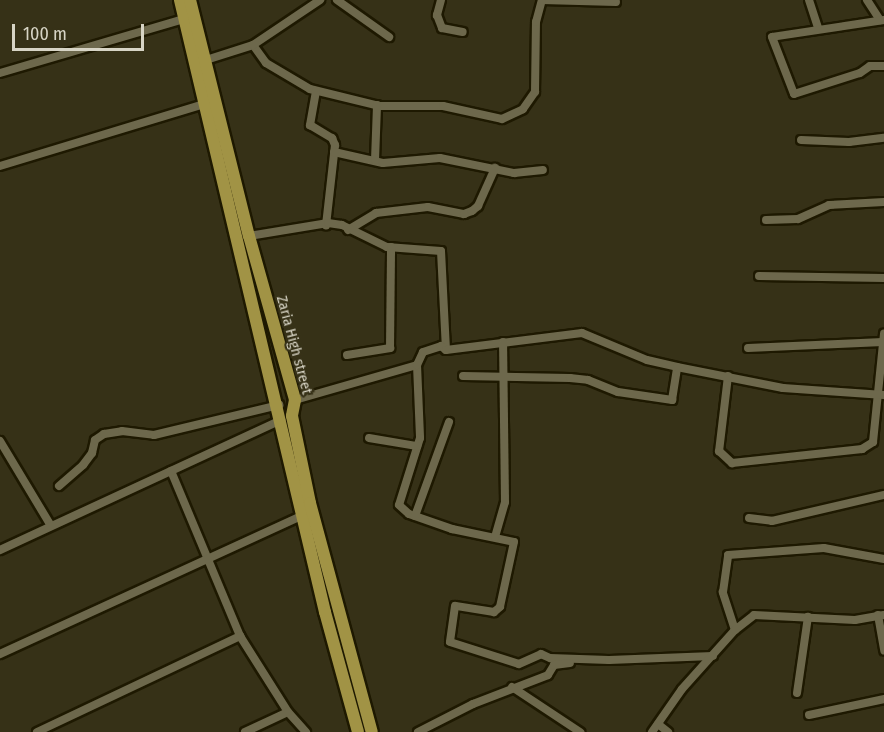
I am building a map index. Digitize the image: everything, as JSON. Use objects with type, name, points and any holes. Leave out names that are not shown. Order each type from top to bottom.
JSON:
[{"type":"main road","name":"Zaria High street","points":[[180,0],[281,420],[372,732]]},
{"type":"main road","name":"Zaria High street","points":[[190,0],[249,236],[295,400],[292,416],[308,513],[358,732]]},
{"type":"street","points":[[206,60],[253,45],[321,0]]},
{"type":"street","points":[[337,0],[389,37]]},
{"type":"street","points":[[441,0],[436,15],[442,28],[463,32]]},
{"type":"street","points":[[253,45],[266,63],[316,91],[376,105],[443,106],[502,119],[513,117],[530,100],[537,85],[536,30],[542,0],[616,2]]},
{"type":"street","points":[[809,0],[818,28]]},
{"type":"street","points":[[867,0],[882,20],[818,28],[772,38],[794,94],[860,73],[870,66],[884,66]]},
{"type":"street","points":[[0,73],[184,19]]},
{"type":"street","points":[[316,91],[310,125],[332,138],[334,152],[326,225]]},
{"type":"street","points":[[0,166],[204,104]]},
{"type":"street","points":[[375,159],[376,105]]},
{"type":"street","points":[[801,140],[849,142],[884,138]]},
{"type":"street","points":[[334,152],[375,159],[383,163],[457,159],[513,173],[543,170]]},
{"type":"street","points":[[348,230],[376,213],[428,207],[464,214],[472,211],[478,206],[495,168]]},
{"type":"street","points":[[766,220],[798,219],[829,205],[884,202]]},
{"type":"street","points":[[249,236],[326,225],[342,225],[348,230],[391,247],[441,251],[446,350]]},
{"type":"street","points":[[347,355],[390,348],[391,247]]},
{"type":"street","points":[[759,276],[884,278]]},
{"type":"street","points":[[713,656],[590,660],[550,658],[541,654],[519,664],[450,642],[455,606],[494,612],[500,607],[514,542],[452,529],[415,516],[401,508],[397,500],[417,446],[421,423],[417,365],[423,352],[441,346],[446,350],[582,333],[647,360],[677,367],[803,390],[881,395]]},
{"type":"street","points":[[728,376],[719,451],[724,459],[740,465],[828,455],[868,446],[873,442],[881,395],[883,338],[748,348]]},
{"type":"street","points":[[495,537],[505,502],[503,342]]},
{"type":"street","points":[[295,400],[417,365]]},
{"type":"street","points":[[463,376],[588,380],[618,392],[672,400],[677,367]]},
{"type":"street","points":[[60,486],[83,465],[92,453],[95,440],[104,434],[122,431],[154,435],[279,405]]},
{"type":"street","points":[[0,550],[281,420]]},
{"type":"street","points":[[415,516],[449,422]]},
{"type":"street","points":[[369,438],[417,446]]},
{"type":"street","points":[[0,441],[51,526]]},
{"type":"street","points":[[171,471],[209,557],[240,636],[288,712],[306,732]]},
{"type":"street","points":[[749,518],[771,521],[884,495]]},
{"type":"street","points":[[0,654],[308,513]]},
{"type":"street","points":[[735,630],[724,599],[728,555],[824,548],[884,559]]},
{"type":"street","points":[[652,732],[735,630],[754,615],[855,620],[881,615],[884,650]]},
{"type":"street","points":[[797,693],[808,617]]},
{"type":"street","points":[[37,732],[240,636]]},
{"type":"street","points":[[418,732],[512,687],[548,675],[554,665],[590,660]]},
{"type":"street","points":[[512,687],[580,732]]},
{"type":"street","points":[[809,715],[884,699]]},
{"type":"street","points":[[245,732],[288,712]]},
{"type":"street","points":[[658,724],[668,732]]}]
